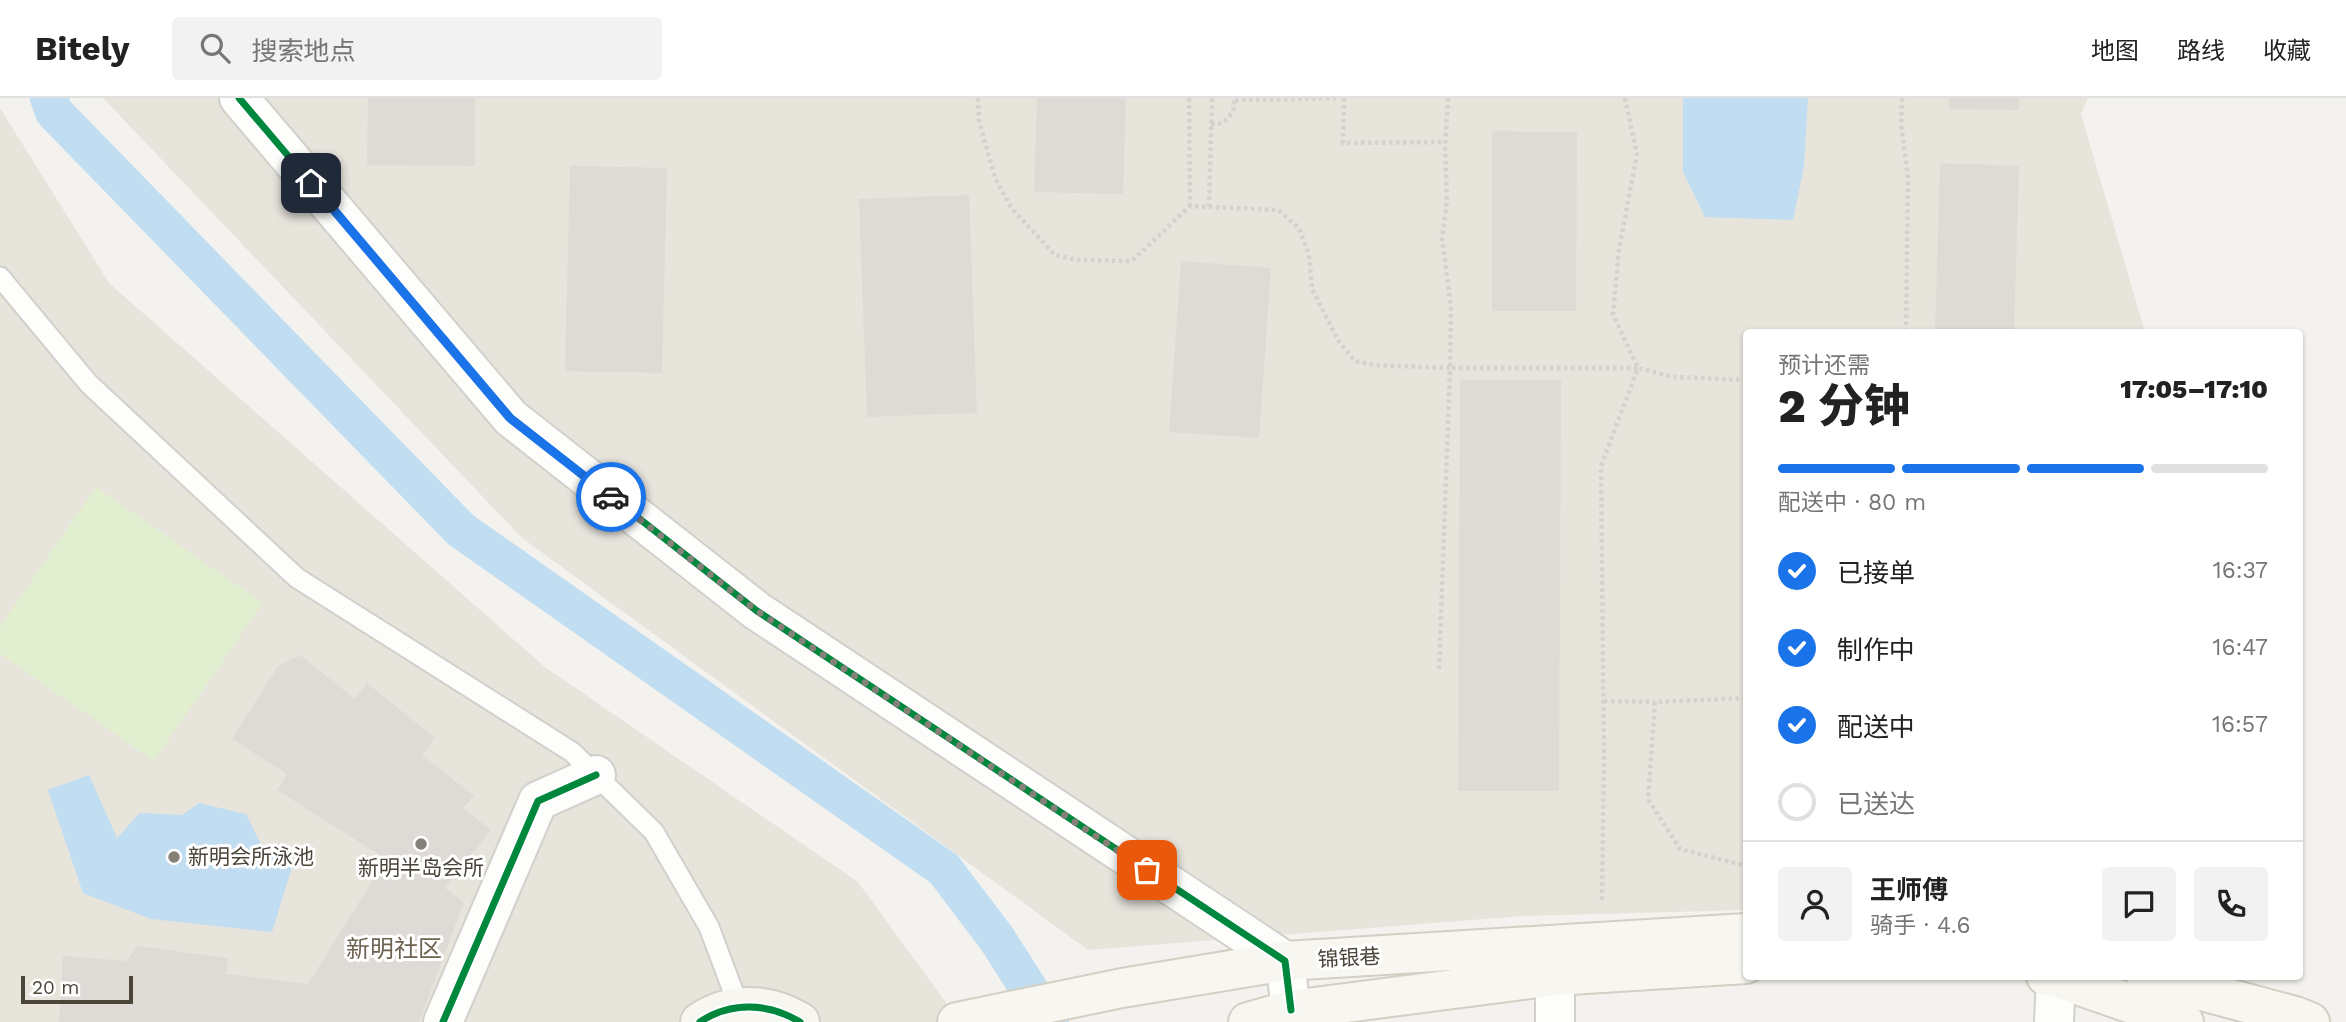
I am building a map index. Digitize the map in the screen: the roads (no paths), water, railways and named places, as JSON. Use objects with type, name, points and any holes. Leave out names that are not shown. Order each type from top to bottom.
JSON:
[{"type":"main road","name":"锦银巷","points":[[1248,1022],[1291,1010],[1554,961],[1601,942],[1743,933]]},
{"type":"main road","name":"锦银巷","points":[[957,1022],[1122,988],[1285,961],[1743,964]]},
{"type":"main road","points":[[2062,980],[2183,1022]]},
{"type":"main road","points":[[2161,980],[2310,1022]]},
{"type":"main road","points":[[700,1022],[711,1014],[739,1007],[775,1010],[800,1022]]},
{"type":"street","points":[[239,98],[510,418],[757,611],[1285,961],[1291,1010]]},
{"type":"street","points":[[443,1022],[538,801],[596,775]]},
{"type":"street","points":[[1554,961],[1556,1022]]},
{"type":"street","points":[[2053,980],[2054,1022]]},
{"type":"lane","points":[[0,278],[89,384],[296,579],[572,752],[654,832],[709,926],[739,1007]]},
{"type":"water","points":[[1683,98],[1808,98],[1804,166],[1793,220],[1705,217],[1683,172]]},
{"type":"water","name":"新明会所泳池","points":[[89,775],[117,838],[140,813],[182,815],[199,803],[246,814],[263,849],[293,864],[272,932],[151,919],[83,893],[48,790]]},
{"type":"waterway","points":[[49,98],[54,112],[461,530],[944,869],[997,939],[1050,1022]]},
{"type":"place","name":"新明半岛会所","points":[[421,844]]},
{"type":"place","name":"新明会所泳池","points":[[174,857]]},
{"type":"district","name":"新明社区","points":[[394,949]]}]
